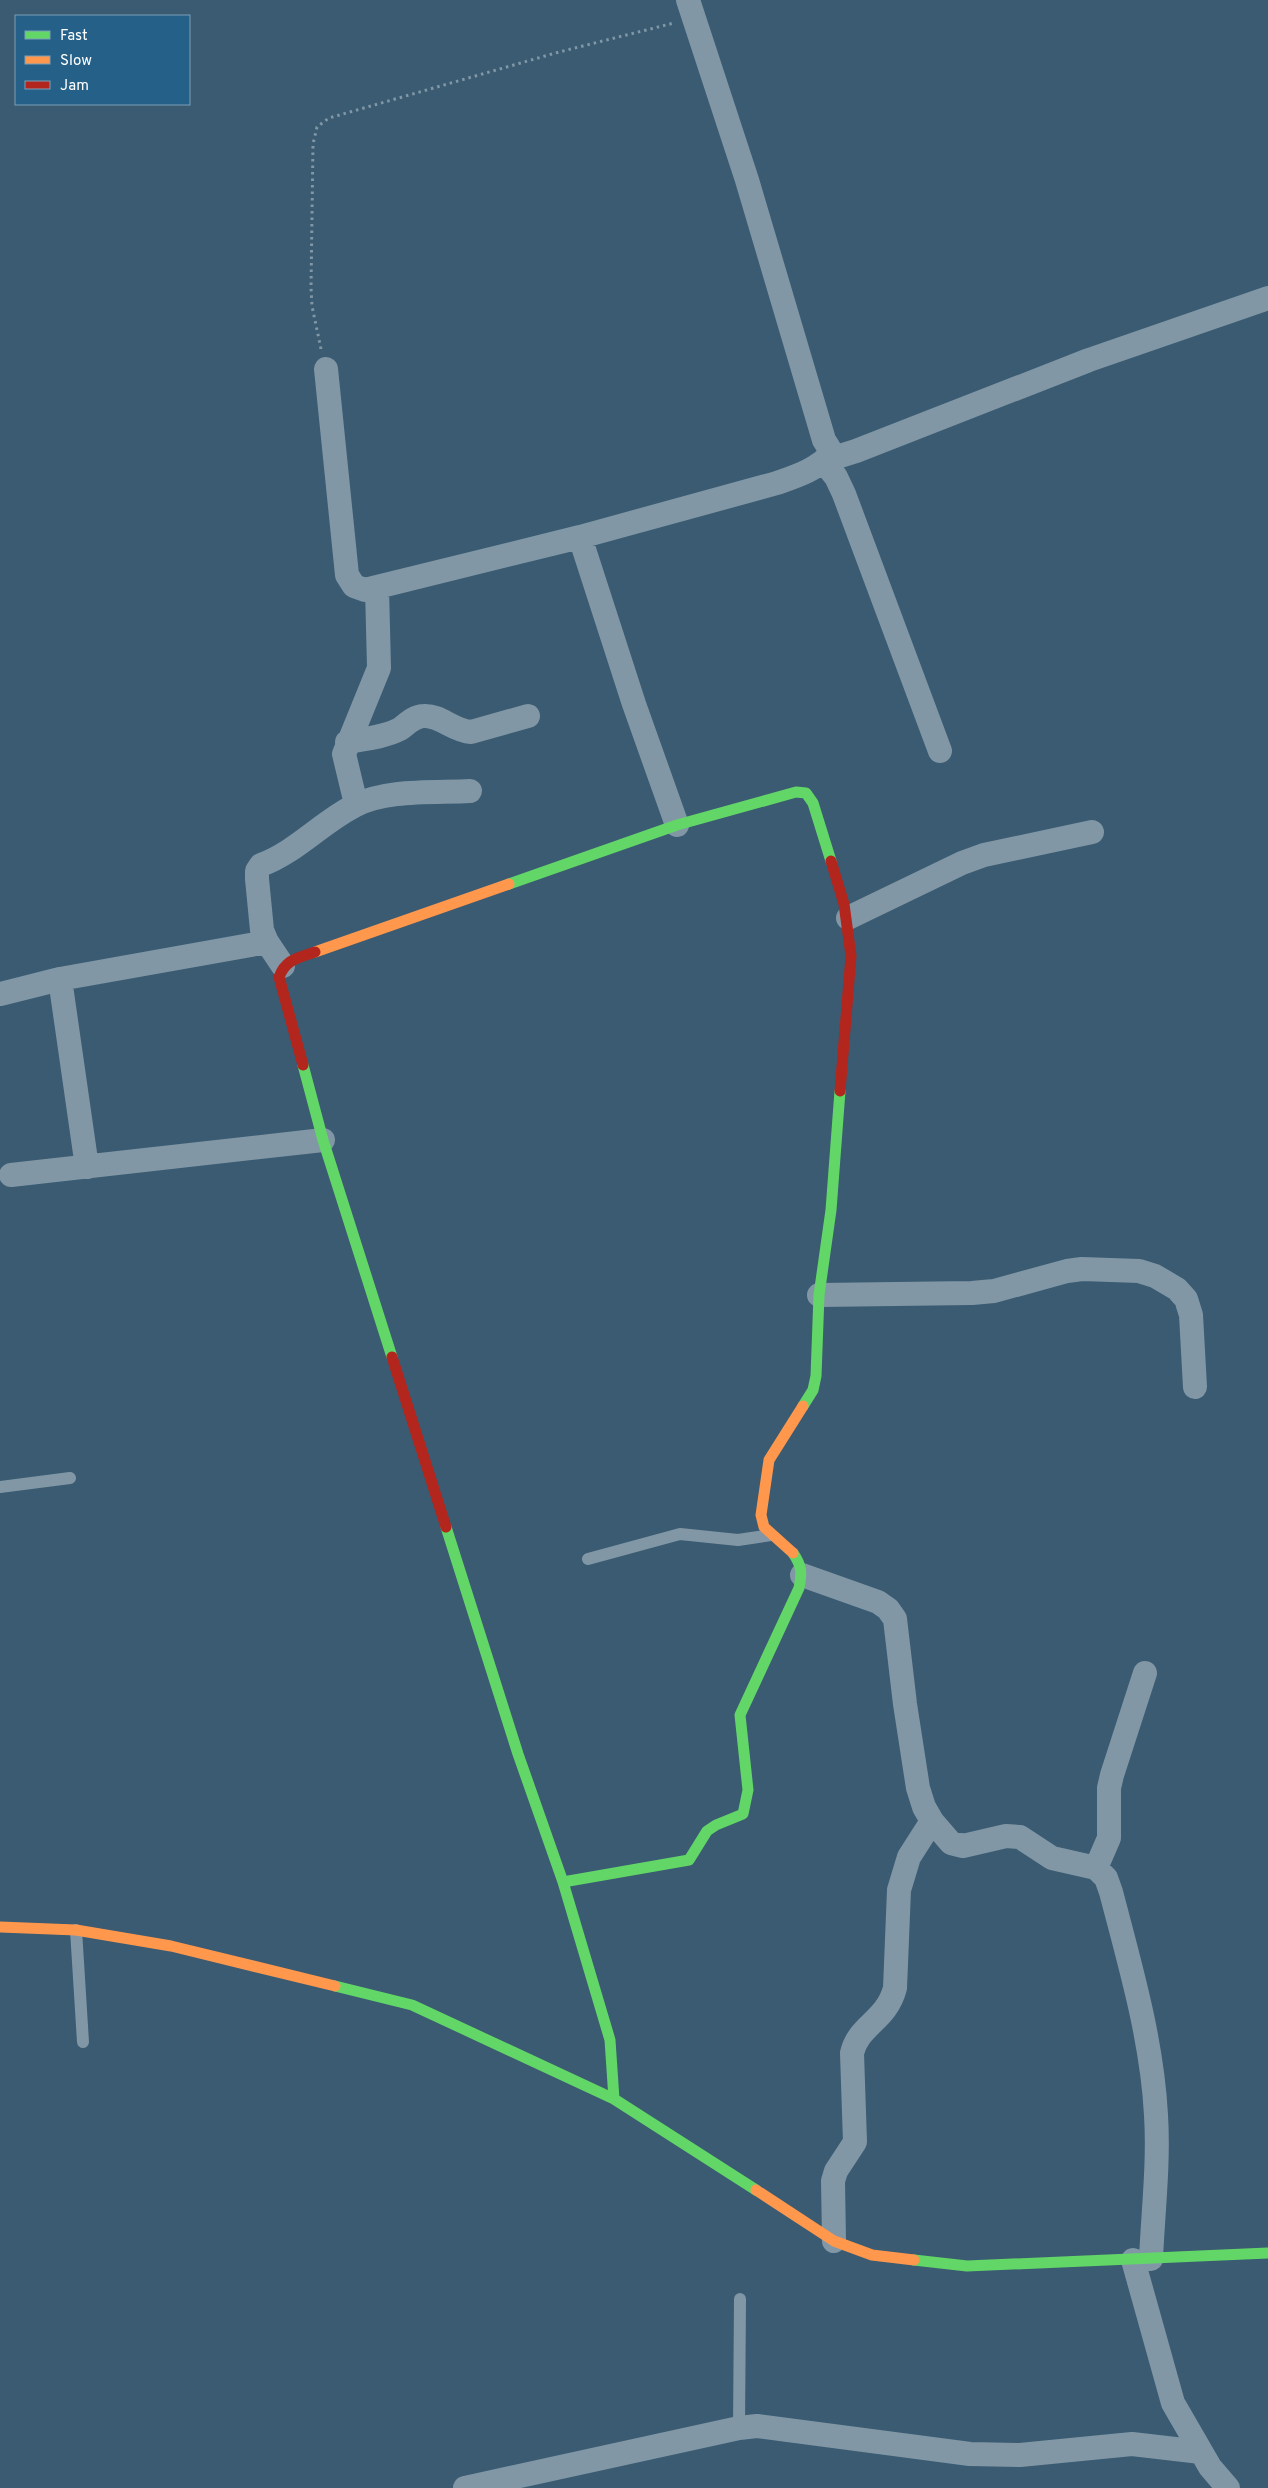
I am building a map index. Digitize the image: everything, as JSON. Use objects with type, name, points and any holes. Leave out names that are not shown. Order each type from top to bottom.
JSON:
[{"type":"street","points":[[691,9],[747,180],[828,457],[844,494],[940,750]]},
{"type":"street","points":[[326,369],[347,575],[354,586],[365,590],[580,537],[777,483],[795,477],[828,457],[840,456],[856,451],[1089,360],[1268,298]]},
{"type":"street","points":[[580,537],[634,704],[677,825]]},
{"type":"street","points":[[356,804],[344,754],[379,668],[377,588]]},
{"type":"street","points":[[348,742],[394,732],[415,718],[423,716],[432,717],[462,731],[471,732],[528,716]]},
{"type":"street","points":[[283,966],[266,942],[262,930],[256,871],[261,865],[301,844],[356,804],[388,796],[470,791]]},
{"type":"street","points":[[563,1882],[689,1860],[698,1850],[704,1834],[712,1827],[743,1814],[748,1803],[749,1789],[739,1727],[740,1715],[799,1588],[802,1575],[801,1564],[793,1553],[764,1527],[761,1515],[769,1460],[813,1390],[816,1376],[819,1295],[831,1210],[851,956],[848,918],[813,804],[806,793],[796,792],[677,825],[294,959],[283,966],[279,978],[323,1140],[518,1754],[563,1882],[610,2040],[614,2099]]},
{"type":"street","points":[[848,918],[962,863],[984,855],[1092,832]]},
{"type":"street","points":[[0,994],[60,979],[266,942]]},
{"type":"street","points":[[60,979],[87,1167]]},
{"type":"street","points":[[11,1176],[323,1140]]},
{"type":"street","points":[[819,1295],[972,1293],[994,1291],[1067,1271],[1139,1271],[1155,1276],[1177,1289],[1186,1299],[1191,1315],[1195,1387]]},
{"type":"street","points":[[802,1575],[878,1602],[888,1609],[895,1619],[905,1704],[918,1788],[924,1807],[932,1822],[951,1843],[963,1846],[1006,1836],[1020,1836],[1052,1858],[1096,1868],[1106,1878],[1112,1892],[1141,2010],[1154,2091],[1156,2132],[1142,2260],[1167,2387],[1173,2403],[1201,2452],[1228,2488]]},
{"type":"street","points":[[1096,1868],[1110,1838],[1109,1788],[1112,1775],[1145,1673]]},
{"type":"street","points":[[834,2241],[833,2181],[836,2171],[855,2142],[852,2053],[855,2042],[860,2035],[885,2012],[891,2003],[895,1988],[898,1890],[909,1857],[932,1822]]},
{"type":"street","points":[[0,1928],[76,1930],[171,1946],[412,2005],[614,2099],[834,2241],[872,2255],[949,2265],[1017,2266],[1268,2253]]},
{"type":"street","points":[[465,2488],[739,2428],[770,2427],[970,2454],[1020,2455],[1132,2444],[1201,2452]]},
{"type":"lane","points":[[0,1487],[70,1478]]},
{"type":"lane","points":[[588,1559],[680,1534],[738,1540],[771,1534]]},
{"type":"lane","points":[[76,1930],[83,2042]]},
{"type":"lane","points":[[739,2428],[740,2299]]},
{"type":"path","points":[[326,369],[312,306],[313,144],[317,127],[329,118],[559,52],[691,9]]},
{"type":"traffic: fast","points":[[509,884],[677,825],[796,792],[806,793],[813,803],[831,861]]},
{"type":"traffic: fast","points":[[303,1065],[323,1140],[392,1357]]},
{"type":"traffic: fast","points":[[803,1406],[813,1390],[816,1376],[819,1295],[831,1210],[840,1091]]},
{"type":"traffic: fast","points":[[446,1527],[518,1754],[563,1882],[610,2040],[614,2099]]},
{"type":"traffic: fast","points":[[563,1882],[689,1860],[707,1831],[716,1825],[743,1814],[748,1790],[740,1715],[799,1588],[800,1570],[793,1553]]},
{"type":"traffic: fast","points":[[335,1986],[412,2005],[614,2099],[756,2190]]},
{"type":"traffic: fast","points":[[914,2260],[967,2266],[1268,2253]]},
{"type":"traffic: slow","points":[[315,952],[509,884]]},
{"type":"traffic: slow","points":[[793,1553],[764,1527],[761,1515],[769,1460],[803,1406]]},
{"type":"traffic: slow","points":[[0,1927],[76,1930],[171,1946],[335,1986]]},
{"type":"traffic: slow","points":[[756,2190],[834,2241],[872,2255],[914,2260]]},
{"type":"traffic: jam","points":[[831,861],[844,904],[851,956],[840,1091]]},
{"type":"traffic: jam","points":[[303,1065],[279,977],[285,966],[289,963],[315,952]]},
{"type":"traffic: jam","points":[[392,1357],[446,1527]]}]
